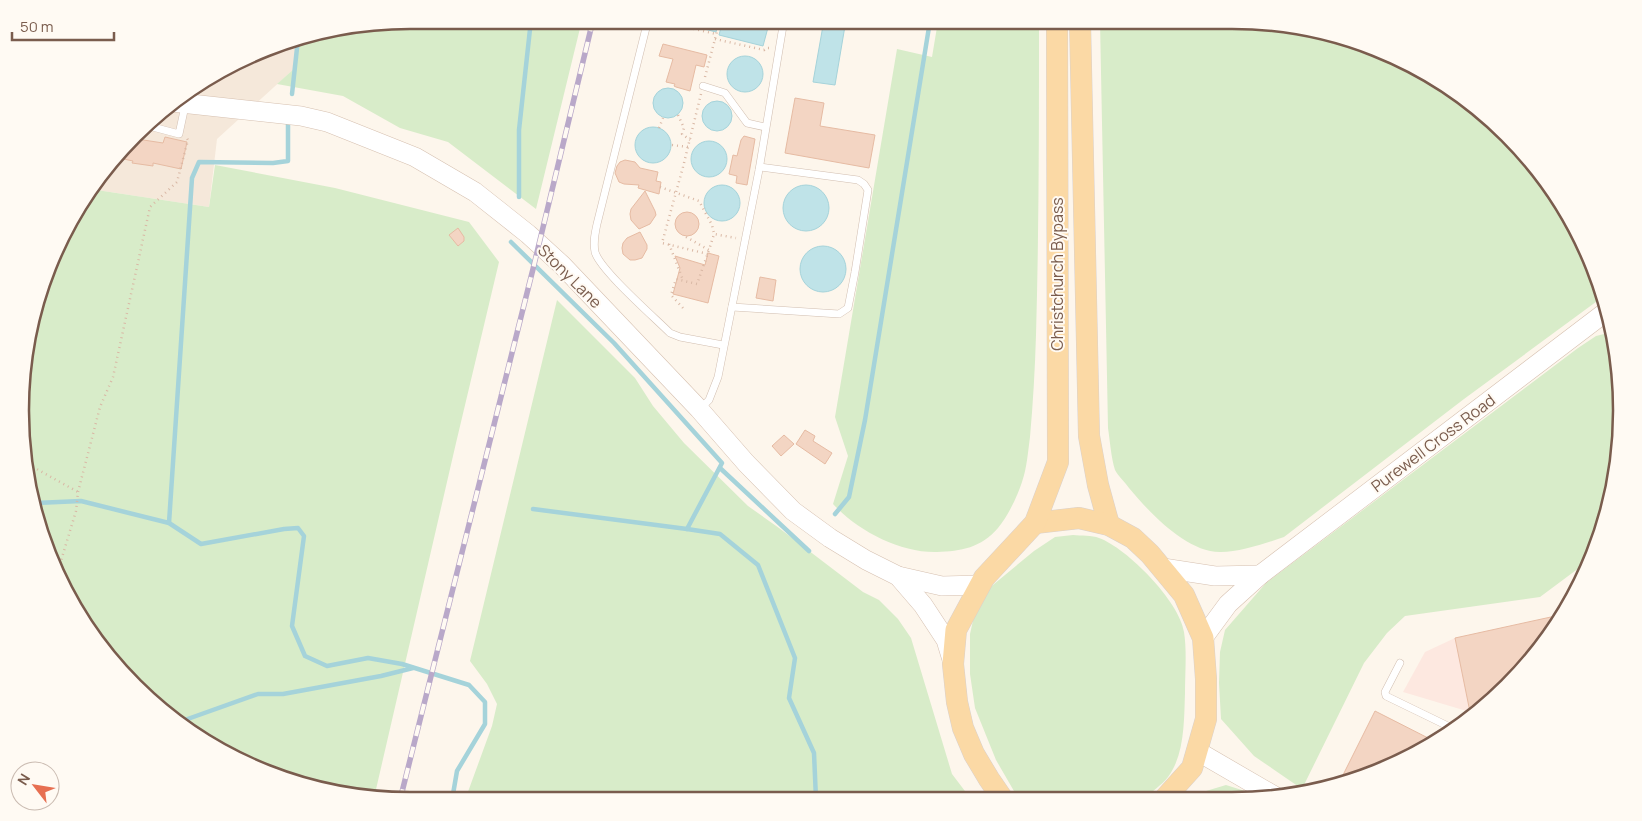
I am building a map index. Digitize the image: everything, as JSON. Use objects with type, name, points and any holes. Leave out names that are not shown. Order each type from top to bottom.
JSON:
[{"type":"main road","name":"Christchurch Bypass","points":[[1035,523],[1058,462],[1057,29]]},
{"type":"main road","name":"Christchurch Bypass","points":[[1080,29],[1089,436],[1098,485],[1109,525]]},
{"type":"main road","name":"Stony Lane","points":[[185,103],[301,116],[327,122],[415,157],[475,192],[528,234],[562,265],[793,511],[830,538],[866,560],[898,576],[942,586],[979,585]]},
{"type":"main road","name":"Purewell Cross Road","points":[[1203,638],[1228,604],[1260,575],[1601,316]]},
{"type":"main road","points":[[998,792],[974,754],[963,728],[957,702],[953,664],[956,630],[979,585],[1002,557],[1035,523],[1078,518],[1109,525],[1133,538],[1150,554],[1184,595],[1203,638],[1206,719],[1192,768],[1170,792]]},
{"type":"main road","points":[[1163,568],[1215,576],[1260,575]]},
{"type":"main road","name":"Stony Lane","points":[[898,576],[923,605],[946,640],[953,664]]},
{"type":"main road","points":[[1196,751],[1265,790]]},
{"type":"lane","points":[[646,29],[597,224],[594,238],[596,253],[604,267],[670,333],[680,338],[723,346]]},
{"type":"lane","points":[[699,409],[710,400],[718,377],[760,168],[782,29]]},
{"type":"lane","points":[[703,86],[725,92],[747,122],[766,127]]},
{"type":"lane","points":[[155,127],[179,134],[179,107]]},
{"type":"lane","points":[[732,307],[839,314],[848,308],[856,272],[868,190],[864,184],[858,180],[760,168]]},
{"type":"lane","points":[[1400,663],[1385,692],[1386,696],[1447,726]]},
{"type":"path","points":[[694,29],[716,34]]},
{"type":"path","points":[[708,252],[662,243],[717,29]]},
{"type":"path","points":[[715,39],[764,50],[766,48],[778,51]]},
{"type":"path","points":[[678,115],[684,128],[682,134],[690,140]]},
{"type":"path","points":[[659,128],[663,118]]},
{"type":"path","points":[[60,562],[76,511],[78,492],[100,407],[113,377],[150,207],[177,182],[188,140],[179,134]]},
{"type":"path","points":[[672,145],[688,147]]},
{"type":"path","points":[[660,187],[699,201],[712,225],[714,234],[697,284],[676,279],[671,295],[683,308]]},
{"type":"path","points":[[714,234],[745,240]]},
{"type":"path","points":[[686,237],[708,252]]},
{"type":"path","points":[[668,244],[683,281]]},
{"type":"path","points":[[33,467],[78,492]]},
{"type":"shaded area","points":[[299,46],[295,68],[217,139],[209,207],[99,190],[123,159],[159,123],[198,93],[242,68]]},
{"type":"shaded area","points":[[1553,617],[1519,662],[1483,698],[1467,711],[1403,692],[1425,652],[1455,638]]},
{"type":"green space","points":[[410,29],[580,29],[536,209],[448,142],[400,128],[343,96],[277,84],[295,68],[299,46],[336,36],[361,32]]},
{"type":"green space","points":[[937,29],[1039,29],[1036,348],[1030,437],[1025,471],[1012,506],[1002,523],[991,535],[970,547],[954,551],[937,552],[909,549],[880,538],[855,523],[833,504],[848,456],[835,417],[897,49],[932,57]]},
{"type":"green space","points":[[1100,29],[1232,29],[1281,32],[1306,36],[1354,49],[1400,68],[1422,80],[1444,93],[1483,123],[1519,159],[1549,198],[1562,220],[1584,264],[1597,301],[1464,399],[1284,537],[1253,547],[1228,552],[1208,551],[1182,539],[1137,498],[1115,470],[1108,428]]},
{"type":"green space","points":[[215,165],[335,188],[469,222],[499,262],[376,790],[336,785],[288,772],[264,763],[198,728],[159,698],[123,662],[93,623],[58,557],[42,509],[36,485],[30,435],[29,410],[32,361],[36,336],[49,288],[68,242],[80,220],[99,190],[209,207]]},
{"type":"green space","points":[[557,300],[635,378],[653,406],[684,443],[748,506],[863,592],[879,600],[898,619],[911,638],[952,774],[966,792],[468,792],[492,726],[497,704],[487,684],[470,661]]},
{"type":"green space","points":[[1605,334],[1606,336],[1612,386],[1612,435],[1606,485],[1593,533],[1579,568],[1540,597],[1405,616],[1387,633],[1364,663],[1304,785],[1298,786],[1254,756],[1221,719],[1220,652],[1225,630],[1266,583],[1596,336]]},
{"type":"green space","points":[[1090,536],[1111,544],[1137,564],[1163,592],[1180,620],[1184,632],[1186,654],[1184,725],[1181,747],[1174,768],[1163,783],[1152,792],[1015,792],[996,760],[975,708],[970,674],[970,634],[976,607],[988,589],[1034,551],[1055,537]]},
{"type":"green space","points":[[1226,785],[1246,791],[1205,792]]},
{"type":"water","points":[[704,29],[717,29],[716,32]]},
{"type":"water","points":[[721,29],[768,29],[763,46],[719,35]]},
{"type":"water","points":[[822,29],[844,29],[835,85],[813,82]]},
{"type":"water","points":[[745,56],[752,57],[758,61],[762,67],[762,81],[758,87],[752,91],[745,92],[738,91],[732,87],[728,81],[727,74],[728,67],[732,61],[738,57]]},
{"type":"water","points":[[668,88],[679,92],[683,103],[679,114],[668,118],[657,114],[653,103],[657,92]]},
{"type":"water","points":[[717,101],[728,105],[732,116],[728,127],[717,131],[706,127],[702,116],[706,105]]},
{"type":"water","points":[[653,127],[660,128],[666,132],[670,138],[670,152],[666,158],[660,162],[653,163],[646,162],[640,158],[636,152],[635,145],[636,138],[640,132],[646,128]]},
{"type":"water","points":[[709,141],[716,142],[722,146],[726,152],[726,166],[722,172],[716,176],[709,177],[702,176],[696,172],[692,166],[691,159],[692,152],[696,146],[702,142]]},
{"type":"water","points":[[722,185],[729,186],[735,190],[739,196],[739,210],[735,216],[729,220],[722,221],[715,220],[709,216],[705,210],[704,203],[705,196],[709,190],[715,186]]},
{"type":"water","points":[[806,185],[819,189],[825,195],[829,208],[825,221],[819,227],[806,231],[793,227],[787,221],[783,208],[787,195],[793,189]]},
{"type":"water","points":[[823,246],[836,250],[842,256],[846,269],[842,282],[836,288],[823,292],[810,288],[804,282],[800,269],[804,256],[810,250]]},
{"type":"building","points":[[663,44],[707,55],[704,67],[696,65],[690,91],[666,82],[673,59],[659,56]]},
{"type":"building","points":[[795,98],[824,103],[820,126],[875,135],[869,168],[785,153]]},
{"type":"building","points":[[744,136],[755,139],[747,185],[736,183],[737,176],[729,174],[733,155],[737,156],[741,140]]},
{"type":"building","points":[[165,137],[187,142],[181,169],[153,163],[153,166],[132,163],[133,161],[123,159],[142,140],[163,143]]},
{"type":"building","points":[[625,160],[635,162],[640,168],[658,172],[656,181],[661,182],[659,194],[638,188],[639,185],[619,182],[615,173],[620,162]]},
{"type":"building","points":[[645,191],[656,215],[650,224],[639,229],[631,220],[630,214],[631,209]]},
{"type":"building","points":[[687,212],[696,215],[699,224],[696,233],[687,236],[678,233],[675,224],[678,215]]},
{"type":"building","points":[[458,228],[464,237],[464,241],[458,246],[449,235]]},
{"type":"building","points":[[640,232],[647,245],[647,249],[642,258],[630,260],[623,254],[623,243],[627,238]]},
{"type":"building","points":[[708,253],[719,256],[708,303],[673,294],[680,268],[675,256],[705,265]]},
{"type":"building","points":[[760,277],[776,280],[773,301],[756,298]]},
{"type":"building","points":[[805,430],[815,436],[813,441],[832,453],[825,464],[796,444]]},
{"type":"building","points":[[784,435],[794,444],[781,456],[772,446]]},
{"type":"building","points":[[1553,617],[1519,662],[1483,698],[1469,709],[1455,638]]},
{"type":"building","points":[[1375,711],[1428,738],[1378,763],[1343,775]]},
{"type":"waterway","points":[[519,197],[519,130],[530,29]]},
{"type":"waterway","points":[[835,514],[849,497],[865,420],[929,29]]},
{"type":"waterway","points":[[292,94],[297,46]]},
{"type":"waterway","points":[[169,523],[192,178],[199,162],[273,163],[288,161],[288,121]]},
{"type":"waterway","points":[[511,242],[614,343],[722,463],[687,529],[720,534],[758,565],[795,658],[789,698],[814,753],[816,792]]},
{"type":"waterway","points":[[720,468],[809,551]]},
{"type":"waterway","points":[[40,503],[81,501],[169,523],[201,544],[298,528],[304,536],[292,626],[305,656],[327,666],[368,658],[402,664],[469,685],[485,702],[485,724],[457,771],[453,792]]},
{"type":"waterway","points":[[533,509],[687,529]]},
{"type":"waterway","points":[[187,719],[258,694],[283,694],[381,676],[413,668]]},
{"type":"railway","points":[[402,792],[533,269],[591,29]]}]
